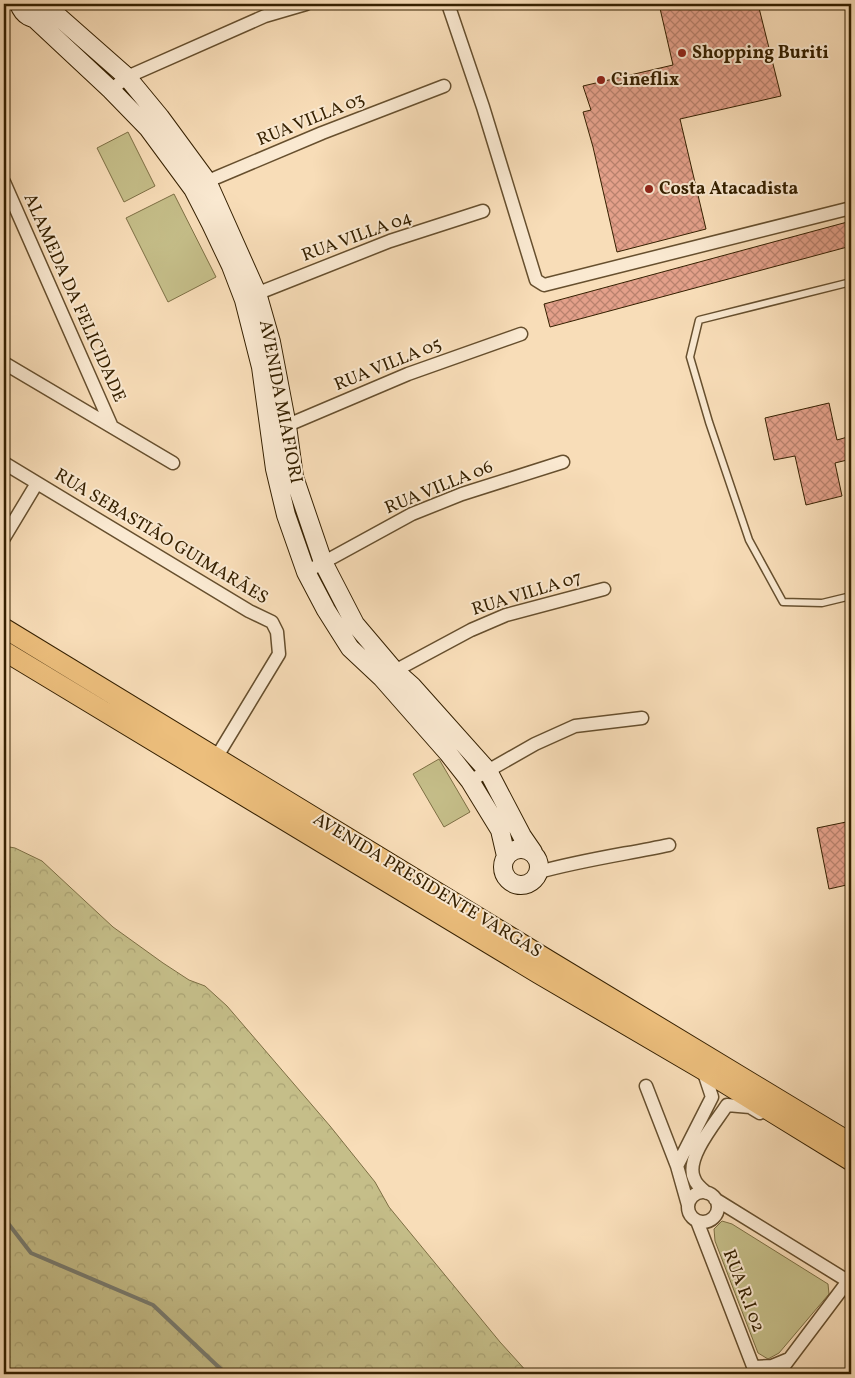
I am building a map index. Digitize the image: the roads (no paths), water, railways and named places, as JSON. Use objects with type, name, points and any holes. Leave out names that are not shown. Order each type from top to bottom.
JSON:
[{"type":"main road","name":"AVENIDA PRESIDENTE VARGAS","points":[[4,628],[216,758],[531,969],[704,1070],[843,1147]]},
{"type":"main road","name":"AVENIDA PRESIDENTE VARGAS","points":[[4,651],[388,872],[843,1147],[851,1161]]},
{"type":"street","name":"AVENIDA MIAFIORI","points":[[19,4],[22,12],[34,18],[111,90],[200,185]]},
{"type":"street","points":[[111,90],[126,77],[265,16],[306,4]]},
{"type":"street","points":[[448,4],[486,116],[536,280],[544,285],[851,208]]},
{"type":"street","name":"AVENIDA MIAFIORI","points":[[52,7],[126,77],[160,117],[200,185],[231,266],[250,296],[271,342],[294,477],[323,562],[355,624],[388,674],[470,782],[500,830],[506,856]]},
{"type":"street","points":[[34,18],[41,18],[52,7]]},
{"type":"street","name":"RUA VILLA 03","points":[[200,185],[444,86]]},
{"type":"street","name":"ALAMEDA DA FELICIDADE","points":[[4,182],[112,427]]},
{"type":"street","name":"RUA VILLA 04","points":[[250,296],[390,241],[483,211]]},
{"type":"street","name":"AVENIDA MIAFIORI","points":[[250,296],[275,469],[286,515],[306,572],[326,610],[350,648],[388,674],[412,686],[488,771],[522,836],[533,852]]},
{"type":"street","name":"RUA VILLA 05","points":[[269,433],[408,374],[521,334]]},
{"type":"street","name":"ALAMEDA DA FELICIDADE","points":[[4,363],[173,464]]},
{"type":"street","name":"RUA VILLA 06","points":[[306,572],[412,514],[462,494],[563,462]]},
{"type":"street","name":"RUA SEBASTIÃO GUIMARÃES","points":[[4,464],[249,611],[272,622],[277,632],[279,654],[216,758]]},
{"type":"street","points":[[4,538],[36,483]]},
{"type":"street","name":"RUA VILLA 07","points":[[388,674],[471,630],[506,616],[604,588]]},
{"type":"street","points":[[470,782],[534,744],[575,726],[642,718]]},
{"type":"street","points":[[540,872],[579,861],[616,856],[669,845]]},
{"type":"street","points":[[519,848],[533,852],[540,864],[540,872],[536,878],[524,886],[510,882],[503,870],[503,862],[506,856],[519,848]]},
{"type":"street","points":[[676,1166],[712,1097],[704,1070]]},
{"type":"street","points":[[646,1086],[676,1166],[690,1214],[697,1221],[706,1222],[715,1215],[729,1212],[739,1213]]},
{"type":"street","points":[[712,1097],[727,1105],[750,1107],[824,1151],[843,1147]]},
{"type":"street","points":[[727,1105],[694,1158],[693,1177],[698,1186],[711,1196],[850,1282],[778,1374]]},
{"type":"street","points":[[688,1205],[693,1196],[697,1194],[711,1196]]},
{"type":"street","points":[[711,1196],[717,1208],[715,1215]]},
{"type":"street","name":"RUA R.I 02","points":[[697,1221],[755,1371]]},
{"type":"street","points":[[755,1371],[789,1359]]},
{"type":"lane","points":[[851,282],[699,320],[690,357],[709,422],[749,540],[783,602],[822,603],[851,596]]},
{"type":"waterway","points":[[4,1218],[31,1253],[153,1305],[226,1374]]},
{"type":"place","name":"Shopping Buriti","points":[[682,53]]},
{"type":"place","name":"Cineflix","points":[[601,80]]},
{"type":"place","name":"Costa Atacadista","points":[[649,189]]}]
